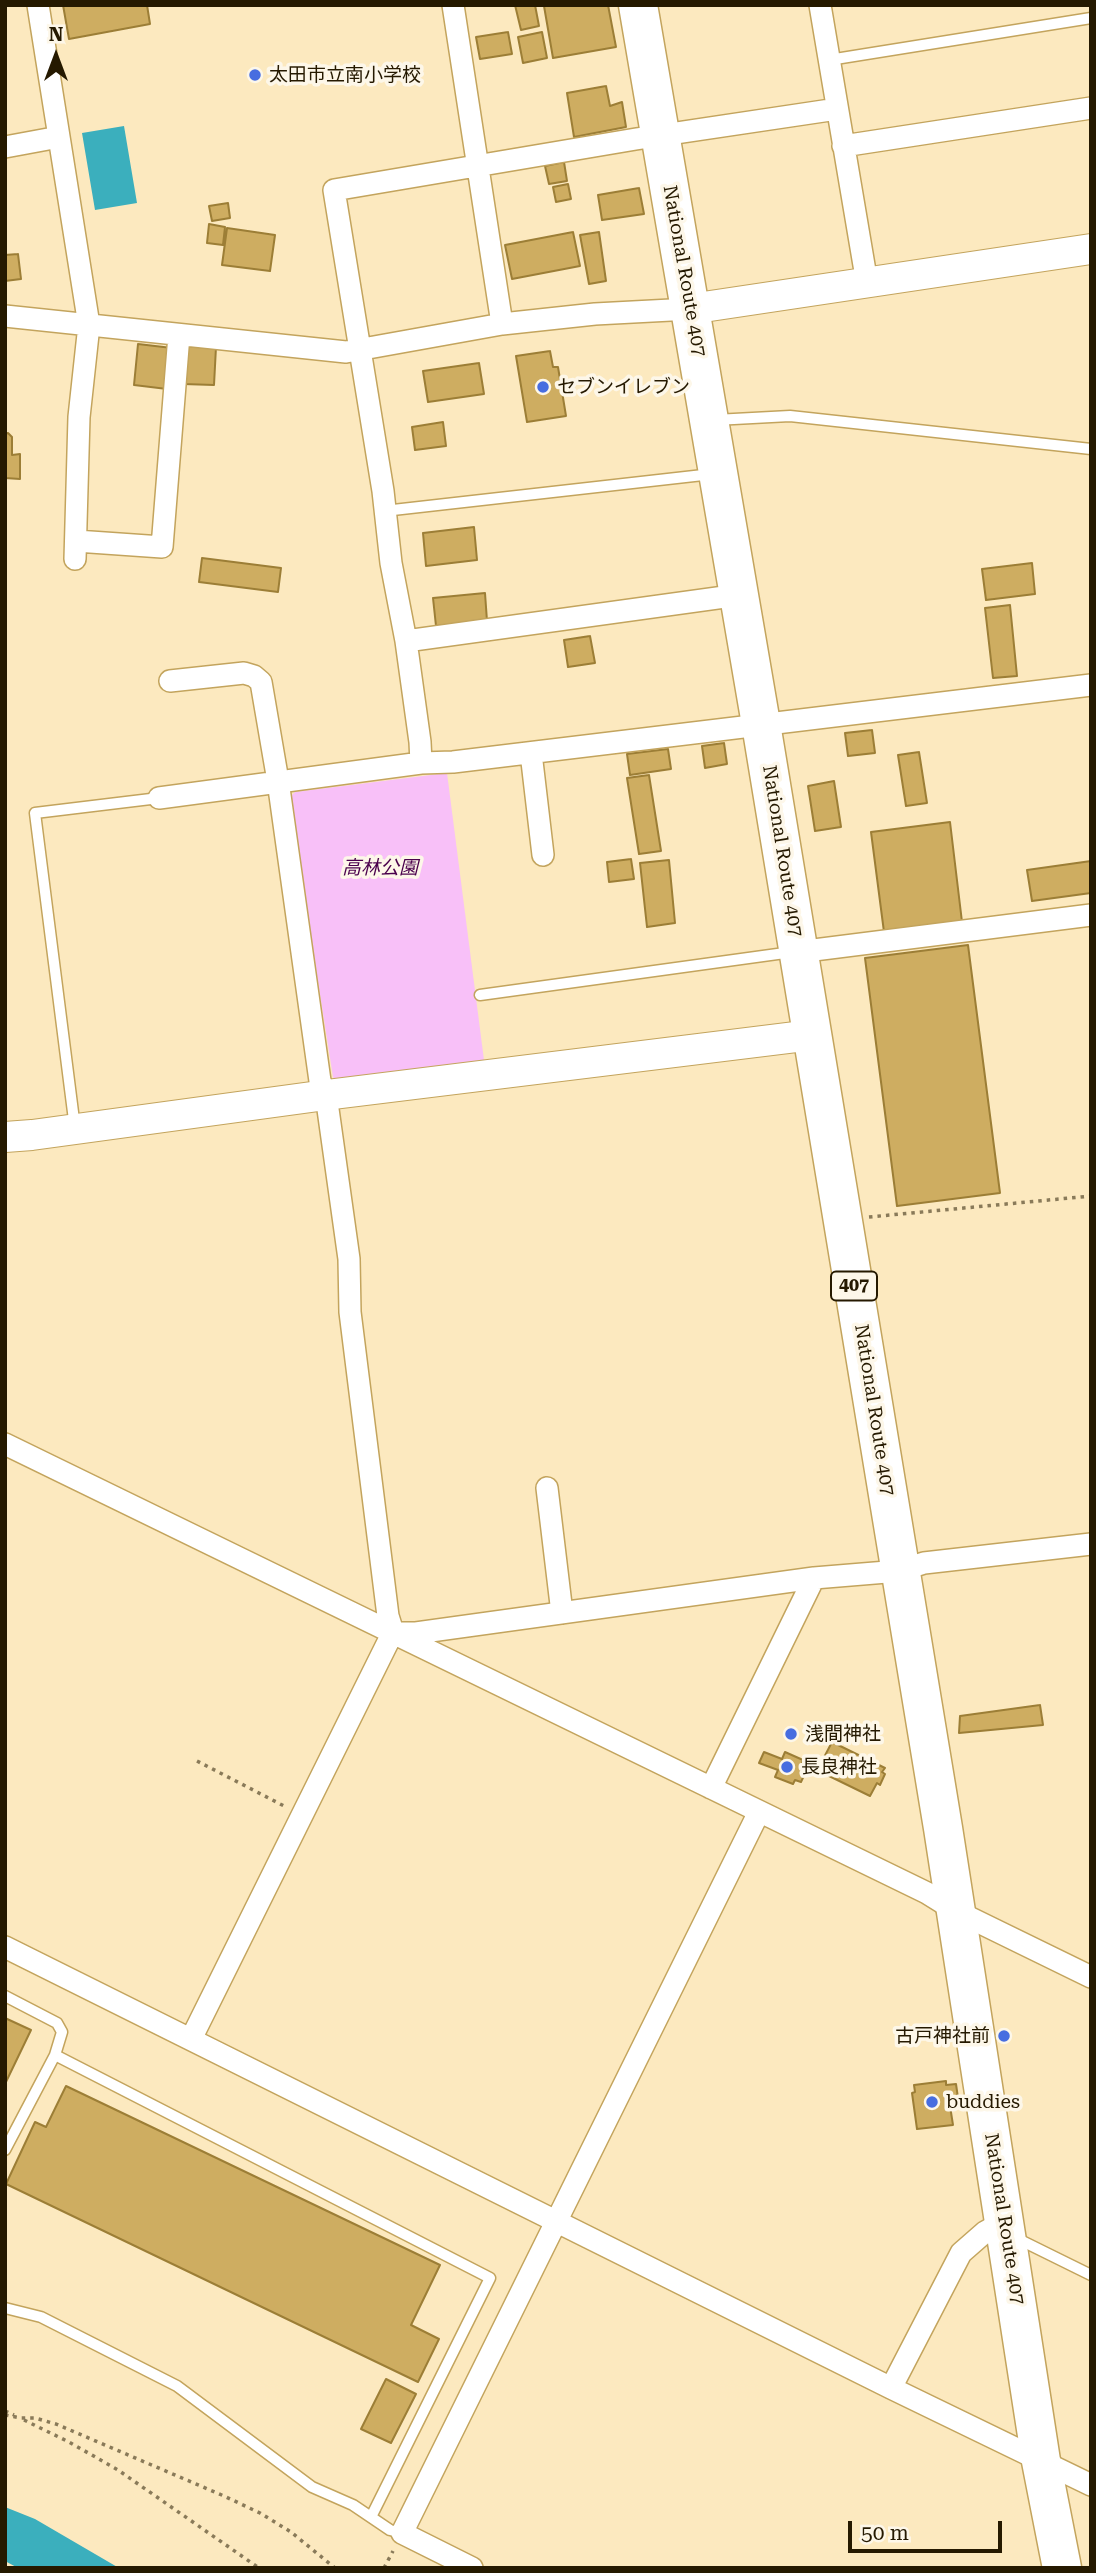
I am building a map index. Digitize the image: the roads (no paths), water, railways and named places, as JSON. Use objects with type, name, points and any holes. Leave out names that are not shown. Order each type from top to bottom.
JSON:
[{"type":"highway","name":"National Route 407","points":[[638,5],[844,1224],[956,1911],[1041,2460],[1062,2568]]},
{"type":"street","points":[[38,5],[89,325],[79,417],[76,550],[162,547],[179,335]]},
{"type":"street","points":[[453,5],[502,324]]},
{"type":"street","points":[[820,5],[866,283]]},
{"type":"street","points":[[844,146],[1091,108]]},
{"type":"street","points":[[421,763],[407,641],[391,563],[383,491],[334,190],[661,135],[837,109]]},
{"type":"street","points":[[5,147],[59,137]]},
{"type":"street","points":[[5,316],[346,352],[502,324],[595,314],[690,309],[1091,249]]},
{"type":"street","points":[[407,641],[739,595]]},
{"type":"street","points":[[170,681],[244,673],[261,682],[349,1259],[349,1312],[393,1632],[191,2039]]},
{"type":"street","points":[[159,798],[421,763],[453,762],[1091,685]]},
{"type":"street","points":[[531,752],[543,855]]},
{"type":"street","points":[[798,952],[1091,915]]},
{"type":"street","points":[[5,1137],[812,1035]]},
{"type":"street","points":[[5,1444],[927,1893],[956,1911],[1091,1977]]},
{"type":"street","points":[[547,1488],[562,1613]]},
{"type":"street","points":[[393,1632],[416,1633],[814,1578],[899,1571],[924,1563],[1091,1544]]},
{"type":"street","points":[[710,1788],[814,1578]]},
{"type":"street","points":[[472,2568],[402,2533],[759,1812]]},
{"type":"street","points":[[5,1947],[891,2388],[1091,2484]]},
{"type":"street","points":[[891,2388],[961,2253],[985,2232],[1006,2227]]},
{"type":"lane","points":[[829,60],[1091,18]]},
{"type":"lane","points":[[708,421],[790,416],[1091,449]]},
{"type":"lane","points":[[384,511],[718,473]]},
{"type":"lane","points":[[75,1128],[35,813],[159,798]]},
{"type":"lane","points":[[480,995],[798,952]]},
{"type":"lane","points":[[5,1996],[57,2023],[62,2032],[55,2055],[9,2134],[5,2150]]},
{"type":"lane","points":[[55,2055],[490,2278],[371,2517]]},
{"type":"lane","points":[[1006,2227],[1091,2275]]},
{"type":"lane","points":[[5,2308],[41,2317],[177,2386],[312,2487],[353,2505],[390,2529],[402,2533]]},
{"type":"water","points":[[124,126],[137,203],[95,210],[82,133]]},
{"type":"water","points":[[5,2507],[35,2519],[119,2568],[18,2568],[5,2561]]},
{"type":"place","name":"太田市立南小学校","points":[[255,75]]},
{"type":"place","name":"セブンイレブン","points":[[543,387]]},
{"type":"place","name":"浅間神社","points":[[791,1734]]},
{"type":"place","name":"長良神社","points":[[787,1767]]},
{"type":"place","name":"古戸神社前","points":[[1004,2036]]},
{"type":"place","name":"buddies","points":[[932,2102]]},
{"type":"park label","name":"高林公園","points":[[380,868]]}]
